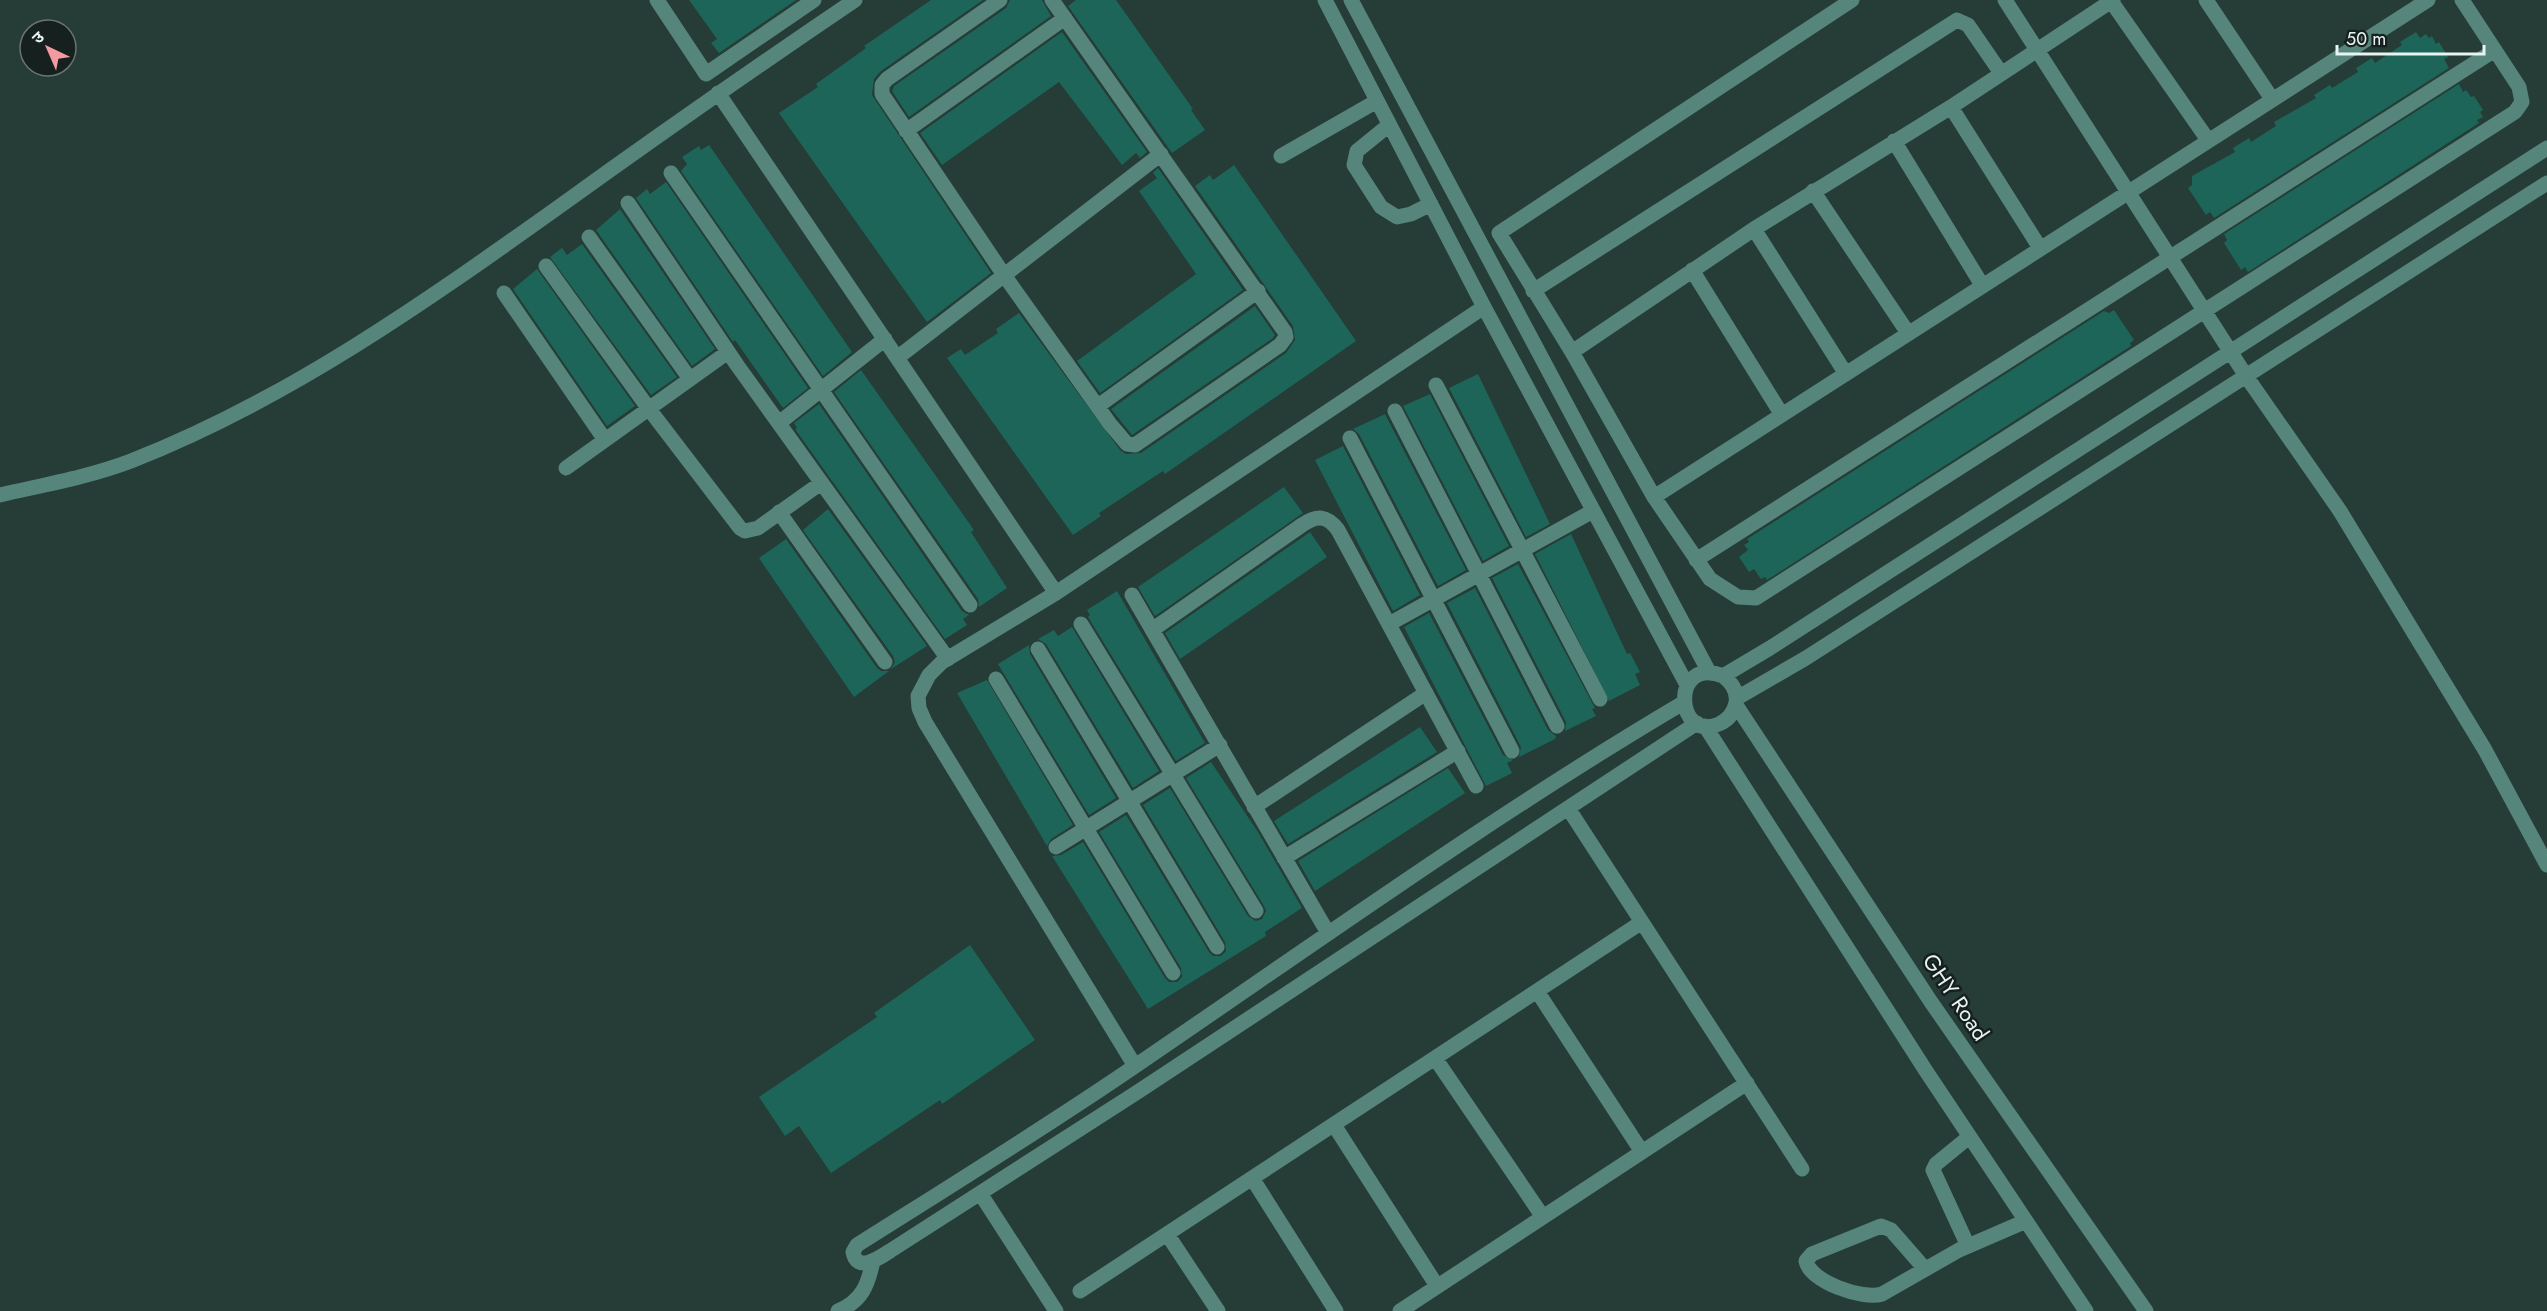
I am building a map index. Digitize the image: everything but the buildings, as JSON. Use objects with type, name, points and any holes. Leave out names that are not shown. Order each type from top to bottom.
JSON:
[{"type":"street","points":[[657,0],[706,74],[810,1],[823,22]]},
{"type":"street","points":[[0,495],[128,462],[240,412],[308,375],[457,279],[718,93],[855,0]]},
{"type":"street","points":[[1000,0],[885,82],[882,94],[1004,275],[1122,440],[1135,445],[1280,345],[1286,337],[1258,291],[1052,0]]},
{"type":"street","points":[[1324,0],[1484,307],[1687,686]]},
{"type":"street","points":[[1351,0],[1716,674],[1732,685],[1736,701],[1733,712],[1721,723],[1701,724],[1568,808],[873,1261],[864,1264],[857,1261],[854,1248],[1135,1066],[1548,785],[1683,702]]},
{"type":"street","points":[[1852,0],[1499,233],[1572,351],[1654,497],[1710,579],[1738,597],[1756,598],[2515,112],[2520,107],[2523,96],[2462,0]]},
{"type":"street","points":[[2005,0],[2204,312],[2340,511],[2485,750],[2547,865]]},
{"type":"street","points":[[2206,0],[2272,99]]},
{"type":"street","points":[[1654,497],[2127,191],[2428,0]]},
{"type":"street","points":[[1572,351],[1754,229],[1952,107],[2112,1],[2208,140]]},
{"type":"street","points":[[906,131],[1065,18]]},
{"type":"street","points":[[1533,291],[1954,21],[1960,20],[1968,25],[2001,73]]},
{"type":"street","points":[[1696,560],[2495,50]]},
{"type":"street","points":[[718,93],[1056,593]]},
{"type":"street","points":[[1281,156],[1377,101]]},
{"type":"street","points":[[1952,107],[2040,248]]},
{"type":"street","points":[[1389,125],[1357,151],[1353,165],[1381,207],[1397,217],[1411,214],[1431,204]]},
{"type":"street","points":[[1894,141],[1982,285]]},
{"type":"street","points":[[2086,1311],[1969,1137],[1701,724],[1690,718],[1683,702],[1687,686],[1693,679],[1716,674],[1790,635],[2547,148]]},
{"type":"street","points":[[897,358],[1161,154]]},
{"type":"street","points":[[672,173],[819,391],[969,605]]},
{"type":"street","points":[[1736,701],[2547,183]]},
{"type":"street","points":[[1814,191],[1908,333]]},
{"type":"street","points":[[628,202],[728,352],[948,659]]},
{"type":"street","points":[[1754,229],[1846,374]]},
{"type":"street","points":[[589,237],[690,380]]},
{"type":"street","points":[[546,266],[649,409],[740,528],[745,531],[758,528],[821,483]]},
{"type":"street","points":[[1692,270],[1782,415]]},
{"type":"street","points":[[1098,406],[1258,291]]},
{"type":"street","points":[[504,293],[604,440]]},
{"type":"street","points":[[1135,1066],[925,722],[919,708],[918,696],[929,675],[948,659],[1056,593],[1484,307]]},
{"type":"street","points":[[779,423],[885,339]]},
{"type":"street","points":[[566,468],[728,352]]},
{"type":"street","points":[[1436,385],[1600,699]]},
{"type":"street","points":[[1395,411],[1557,726]]},
{"type":"street","points":[[1350,438],[1512,751]]},
{"type":"street","points":[[1389,624],[1593,511]]},
{"type":"street","points":[[779,512],[885,662]]},
{"type":"street","points":[[1152,630],[1317,517],[1325,517],[1338,530],[1476,786]]},
{"type":"street","points":[[1132,595],[1328,933]]},
{"type":"street","points":[[1081,624],[1256,911]]},
{"type":"street","points":[[1038,650],[1216,947]]},
{"type":"street","points":[[996,679],[1173,973]]},
{"type":"street","points":[[1254,807],[1426,693]]},
{"type":"street","name":"GHY Road","points":[[1736,701],[1931,1002],[2146,1311]]},
{"type":"street","points":[[1056,847],[1220,745]]},
{"type":"street","points":[[1284,858],[1458,752]]},
{"type":"street","points":[[1568,808],[1802,1169]]},
{"type":"street","points":[[1080,1291],[1642,922]]},
{"type":"street","points":[[1537,991],[1642,1152]]},
{"type":"street","points":[[1435,1058],[1543,1217]]},
{"type":"street","points":[[1400,1311],[1747,1083]]},
{"type":"street","points":[[1334,1125],[1437,1286]]},
{"type":"street","points":[[1968,1246],[1933,1170],[1969,1137]]},
{"type":"street","points":[[1252,1178],[1336,1311]]},
{"type":"street","points":[[980,1193],[1056,1311]]},
{"type":"street","points":[[1925,1269],[1891,1230],[1881,1226],[1812,1254],[1806,1261],[1817,1276],[1864,1297],[1881,1294],[1968,1246],[2026,1221]]},
{"type":"street","points":[[1167,1234],[1218,1311]]},
{"type":"street","points":[[838,1311],[859,1298],[869,1280],[873,1261]]}]
